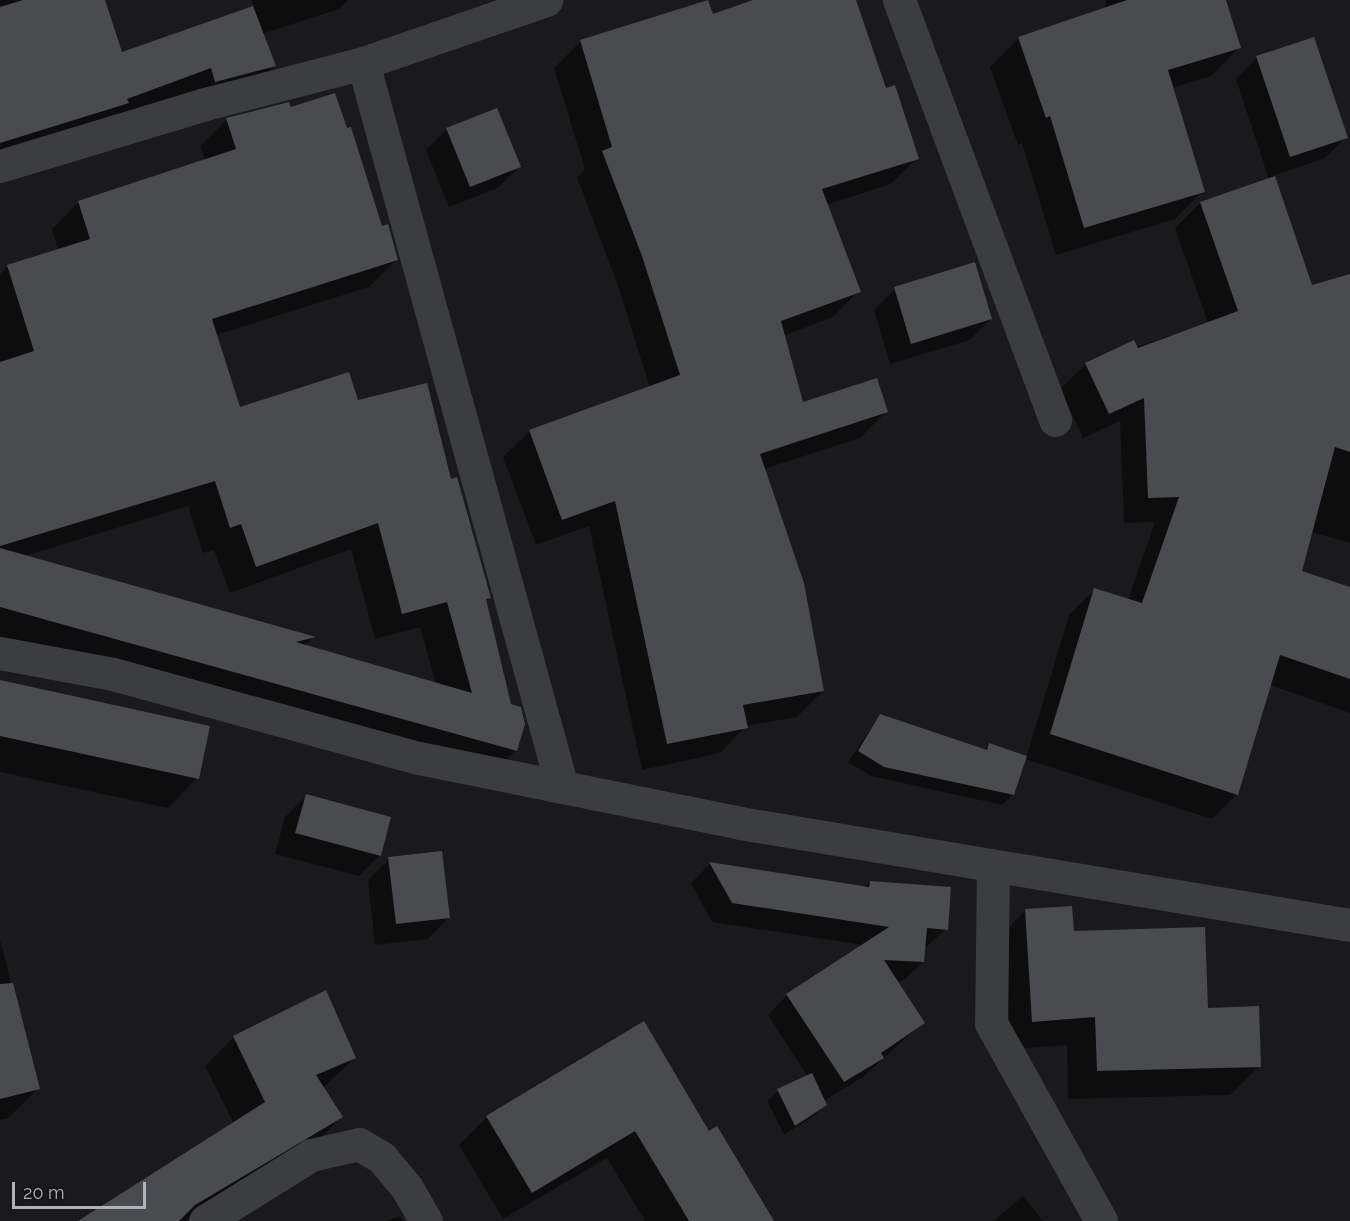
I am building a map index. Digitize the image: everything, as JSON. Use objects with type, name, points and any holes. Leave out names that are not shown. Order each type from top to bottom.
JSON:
[{"type":"street","points":[[0,166],[205,104],[363,63],[546,0]]},
{"type":"street","points":[[899,0],[1055,420]]},
{"type":"street","points":[[363,63],[562,787]]},
{"type":"street","points":[[0,653],[113,674],[419,758],[740,824],[1350,925]]},
{"type":"street","points":[[993,867],[990,1023],[1101,1221]]},
{"type":"street","points":[[205,1221],[311,1155],[338,1146],[359,1144],[382,1158],[407,1188],[426,1221]]},
{"type":"building","points":[[23,0],[105,0],[122,52],[253,6],[276,66],[215,82],[211,68],[127,99],[129,103],[0,143],[0,7]]},
{"type":"building","points":[[708,0],[713,14],[753,0],[856,0],[886,88],[895,85],[919,159],[822,189],[861,292],[781,321],[803,402],[877,378],[888,412],[760,454],[804,583],[824,691],[743,705],[748,728],[667,744],[615,501],[562,520],[529,430],[680,375],[642,256],[602,151],[612,147],[580,40]]},
{"type":"building","points":[[1127,0],[1226,0],[1241,48],[1168,70],[1205,192],[1084,228],[1050,116],[1046,118],[1018,37]]},
{"type":"building","points":[[1314,37],[1348,138],[1290,157],[1256,56]]},
{"type":"building","points":[[335,93],[347,128],[351,127],[382,226],[388,224],[398,260],[212,319],[240,407],[349,372],[358,400],[427,383],[451,479],[457,477],[491,598],[486,599],[511,704],[521,707],[525,724],[517,751],[0,607],[0,548],[316,637],[296,642],[472,693],[447,602],[402,614],[378,523],[256,567],[241,524],[230,528],[215,481],[0,546],[0,362],[34,351],[7,265],[90,239],[78,201],[236,149],[226,118],[289,102],[291,107]]},
{"type":"building","points":[[497,108],[521,167],[470,187],[446,128]]},
{"type":"building","points":[[1275,176],[1312,285],[1350,274],[1350,452],[1335,447],[1302,571],[1350,587],[1350,679],[1280,655],[1238,795],[1050,734],[1094,588],[1142,603],[1179,497],[1148,498],[1144,398],[1109,414],[1085,363],[1134,340],[1138,348],[1238,311],[1200,202]]},
{"type":"building","points":[[975,262],[992,319],[911,344],[894,287]]},
{"type":"building","points":[[0,680],[210,726],[199,779],[0,736]]},
{"type":"building","points":[[880,714],[987,750],[989,743],[1027,756],[1014,795],[884,767],[858,751]]},
{"type":"building","points":[[306,794],[391,817],[381,856],[295,833]]},
{"type":"building","points":[[442,851],[450,918],[396,924],[388,857]]},
{"type":"building","points":[[709,862],[869,887],[870,881],[951,887],[948,930],[927,928],[924,962],[884,960],[925,1023],[881,1053],[884,1058],[844,1082],[786,994],[889,927],[732,903]]},
{"type":"building","points":[[1072,906],[1074,931],[1205,927],[1208,1008],[1259,1006],[1261,1067],[1097,1071],[1095,1017],[1032,1022],[1025,909]]},
{"type":"building","points":[[13,983],[40,1089],[0,1099],[0,984]]},
{"type":"building","points":[[326,990],[356,1058],[316,1075],[343,1117],[195,1205],[179,1221],[78,1221],[265,1102],[233,1036]]},
{"type":"building","points":[[644,1021],[709,1131],[717,1126],[774,1221],[689,1221],[635,1131],[532,1193],[486,1116]]},
{"type":"building","points":[[812,1073],[827,1105],[795,1126],[777,1089]]}]
